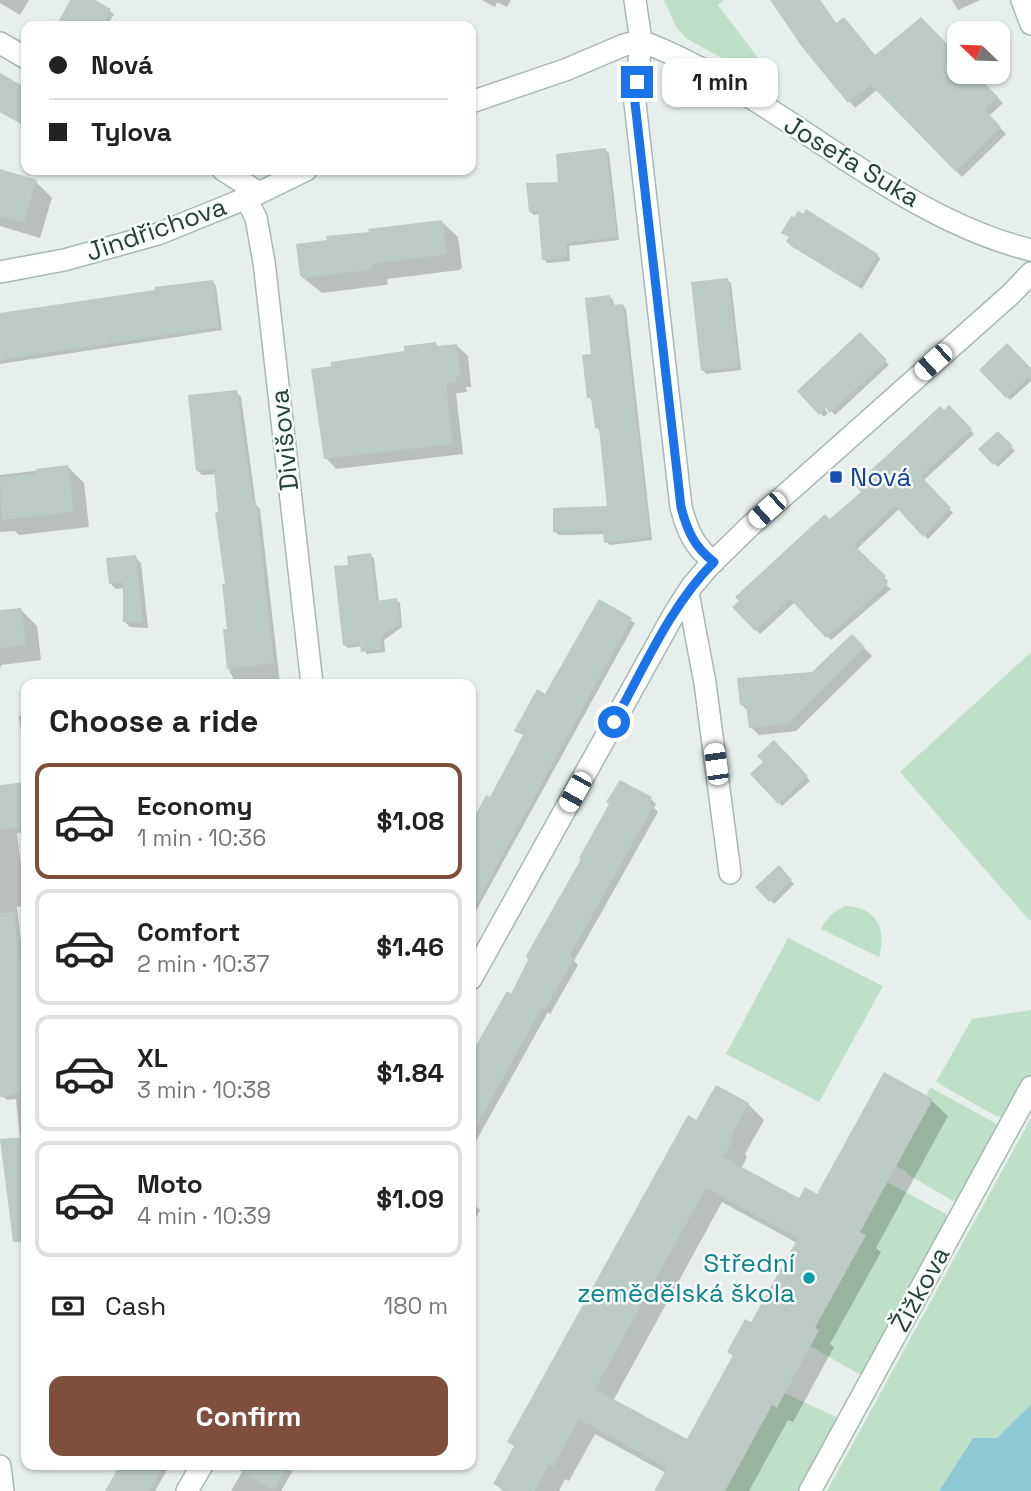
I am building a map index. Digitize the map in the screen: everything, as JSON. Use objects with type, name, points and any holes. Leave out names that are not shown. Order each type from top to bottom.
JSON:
[{"type":"street","points":[[635,0],[641,41],[635,103],[680,496],[686,528],[702,553],[714,562]]},
{"type":"street","points":[[1022,0],[1031,24]]},
{"type":"street","points":[[476,100],[641,41]]},
{"type":"street","name":"Josefa Suka","points":[[641,41],[709,74],[891,187],[951,220],[1000,242],[1031,250]]},
{"type":"street","points":[[0,43],[21,55]]},
{"type":"street","points":[[229,175],[252,195]]},
{"type":"street","name":"Jindřichova","points":[[0,272],[64,260],[158,234],[295,175]]},
{"type":"street","name":"Divišova","points":[[252,195],[263,251],[311,679]]},
{"type":"street","points":[[476,970],[688,593],[750,526],[1031,273]]},
{"type":"street","points":[[688,593],[705,683],[730,873]]},
{"type":"street","name":"Žižkova","points":[[810,1491],[1031,1087]]},
{"type":"street","points":[[0,1466],[3,1491]]},
{"type":"street","points":[[187,1491],[199,1470]]},
{"type":"green space","points":[[664,0],[724,0],[718,5],[758,58],[746,71],[687,39],[676,27]]},
{"type":"green space","points":[[1031,652],[1031,920],[1030,921],[900,772]]},
{"type":"green space","points":[[845,906],[865,910],[877,921],[882,937],[879,957],[821,929],[831,915]]},
{"type":"green space","points":[[788,938],[883,986],[819,1102],[726,1054]]},
{"type":"green space","points":[[1031,1010],[1031,1077],[1007,1117],[996,1116],[936,1082],[972,1019]]},
{"type":"green space","points":[[930,1087],[995,1123],[999,1131],[960,1200],[953,1201],[896,1166]]},
{"type":"green space","points":[[1031,1118],[1031,1404],[997,1438],[973,1438],[939,1491],[827,1491]]},
{"type":"green space","points":[[887,1182],[946,1214],[949,1222],[866,1372],[859,1374],[810,1346],[819,1330],[815,1328],[860,1232]]},
{"type":"green space","points":[[784,1393],[836,1417],[838,1424],[801,1491],[725,1491],[772,1405],[777,1407]]},
{"type":"water","points":[[1031,1404],[1031,1491],[939,1491],[973,1438],[997,1438]]},
{"type":"building","points":[[70,0],[95,0],[111,9],[105,21],[59,21]]},
{"type":"building","points":[[770,0],[820,0],[836,23],[844,17],[875,55],[921,17],[947,44],[947,84],[986,84],[998,97],[984,109],[1001,127],[956,172],[871,85],[848,103],[802,47]]},
{"type":"building","points":[[0,73],[21,85],[21,124],[0,112]]},
{"type":"building","points":[[606,148],[617,237],[566,243],[567,258],[542,260],[538,211],[529,212],[526,183],[558,182],[556,154]]},
{"type":"building","points":[[0,169],[37,180],[24,223],[0,216]]},
{"type":"building","points":[[806,209],[878,254],[858,287],[786,242],[789,237],[781,233],[791,216],[794,217],[798,211],[803,214]]},
{"type":"building","points":[[442,220],[447,252],[443,255],[372,264],[373,267],[368,270],[304,278],[300,276],[296,244],[327,240],[326,236],[369,232],[368,229]]},
{"type":"building","points":[[728,278],[739,367],[701,371],[691,282]]},
{"type":"building","points":[[213,280],[219,327],[0,360],[0,313],[155,290],[154,287]]},
{"type":"building","points":[[610,295],[611,305],[623,304],[650,537],[604,543],[603,531],[553,532],[553,508],[607,506],[599,428],[595,428],[591,398],[587,398],[582,355],[591,354],[585,298]]},
{"type":"building","points":[[860,332],[887,360],[830,413],[826,408],[819,415],[797,391]]},
{"type":"building","points":[[436,342],[437,346],[457,344],[461,377],[456,377],[457,382],[446,383],[453,444],[324,459],[311,369],[331,366],[331,362],[404,351],[404,346]]},
{"type":"building","points":[[1007,343],[1031,368],[1031,375],[1006,398],[979,370]]},
{"type":"building","points":[[237,390],[253,502],[256,502],[274,663],[227,669],[223,629],[227,629],[222,584],[225,584],[215,513],[218,512],[214,469],[196,471],[188,395]]},
{"type":"building","points":[[949,405],[972,429],[921,476],[951,508],[923,537],[895,506],[854,545],[886,576],[883,579],[888,584],[826,638],[790,599],[755,631],[732,607],[739,601],[735,597],[825,514],[830,519],[861,492],[855,485],[940,406],[944,410]]},
{"type":"building","points":[[998,431],[1013,446],[993,465],[978,449]]},
{"type":"building","points":[[68,465],[74,512],[2,520],[0,477],[36,474],[36,469]]},
{"type":"building","points":[[371,553],[377,601],[397,598],[400,624],[381,636],[382,649],[361,652],[360,643],[343,646],[334,566],[348,565],[347,556]]},
{"type":"building","points":[[136,555],[143,622],[123,622],[123,582],[109,584],[106,558]]},
{"type":"building","points":[[599,599],[632,618],[476,904],[476,814],[486,795],[490,797],[523,735],[514,731],[537,689],[545,694]]},
{"type":"building","points":[[21,608],[26,645],[0,648],[0,610]]},
{"type":"building","points":[[852,634],[865,647],[788,724],[749,728],[746,705],[740,705],[737,678],[812,672]]},
{"type":"building","points":[[774,740],[808,776],[778,804],[750,774],[763,762],[757,756]]},
{"type":"building","points":[[620,780],[652,797],[649,803],[654,806],[570,955],[574,958],[545,1010],[542,1008],[476,1127],[476,1045],[507,991],[511,994],[528,960],[526,956],[609,804],[606,802]]},
{"type":"building","points":[[21,783],[21,828],[0,830],[0,785]]},
{"type":"building","points":[[779,865],[792,880],[769,902],[755,887]]},
{"type":"building","points":[[14,912],[21,959],[21,1094],[0,1097],[0,913]]},
{"type":"building","name":"Střední zemědělská škola","points":[[884,1072],[933,1099],[860,1232],[866,1235],[815,1328],[819,1330],[777,1408],[772,1405],[725,1491],[654,1491],[667,1468],[579,1419],[553,1467],[549,1465],[535,1491],[506,1491],[493,1484],[514,1446],[507,1442],[688,1115],[696,1120],[716,1085],[749,1103],[723,1157],[799,1198],[805,1187],[817,1194]],"holes":[[[706,1188],[798,1238],[751,1322],[745,1319],[727,1352],[733,1355],[687,1439],[595,1389]]]},
{"type":"building","points":[[21,1137],[21,1242],[13,1242],[0,1139]]},
{"type":"building","points":[[117,1470],[161,1470],[149,1491],[105,1491]]},
{"type":"building","points":[[239,1470],[285,1470],[274,1490]]},
{"type":"place","name":"Nová","points":[[836,477]]},
{"type":"place","name":"Střední zemědělská škola","points":[[809,1278]]},
{"type":"route","points":[[614,722],[674,614],[692,586],[714,562],[702,553],[694,542],[686,528],[681,507],[635,103],[637,82]]}]
